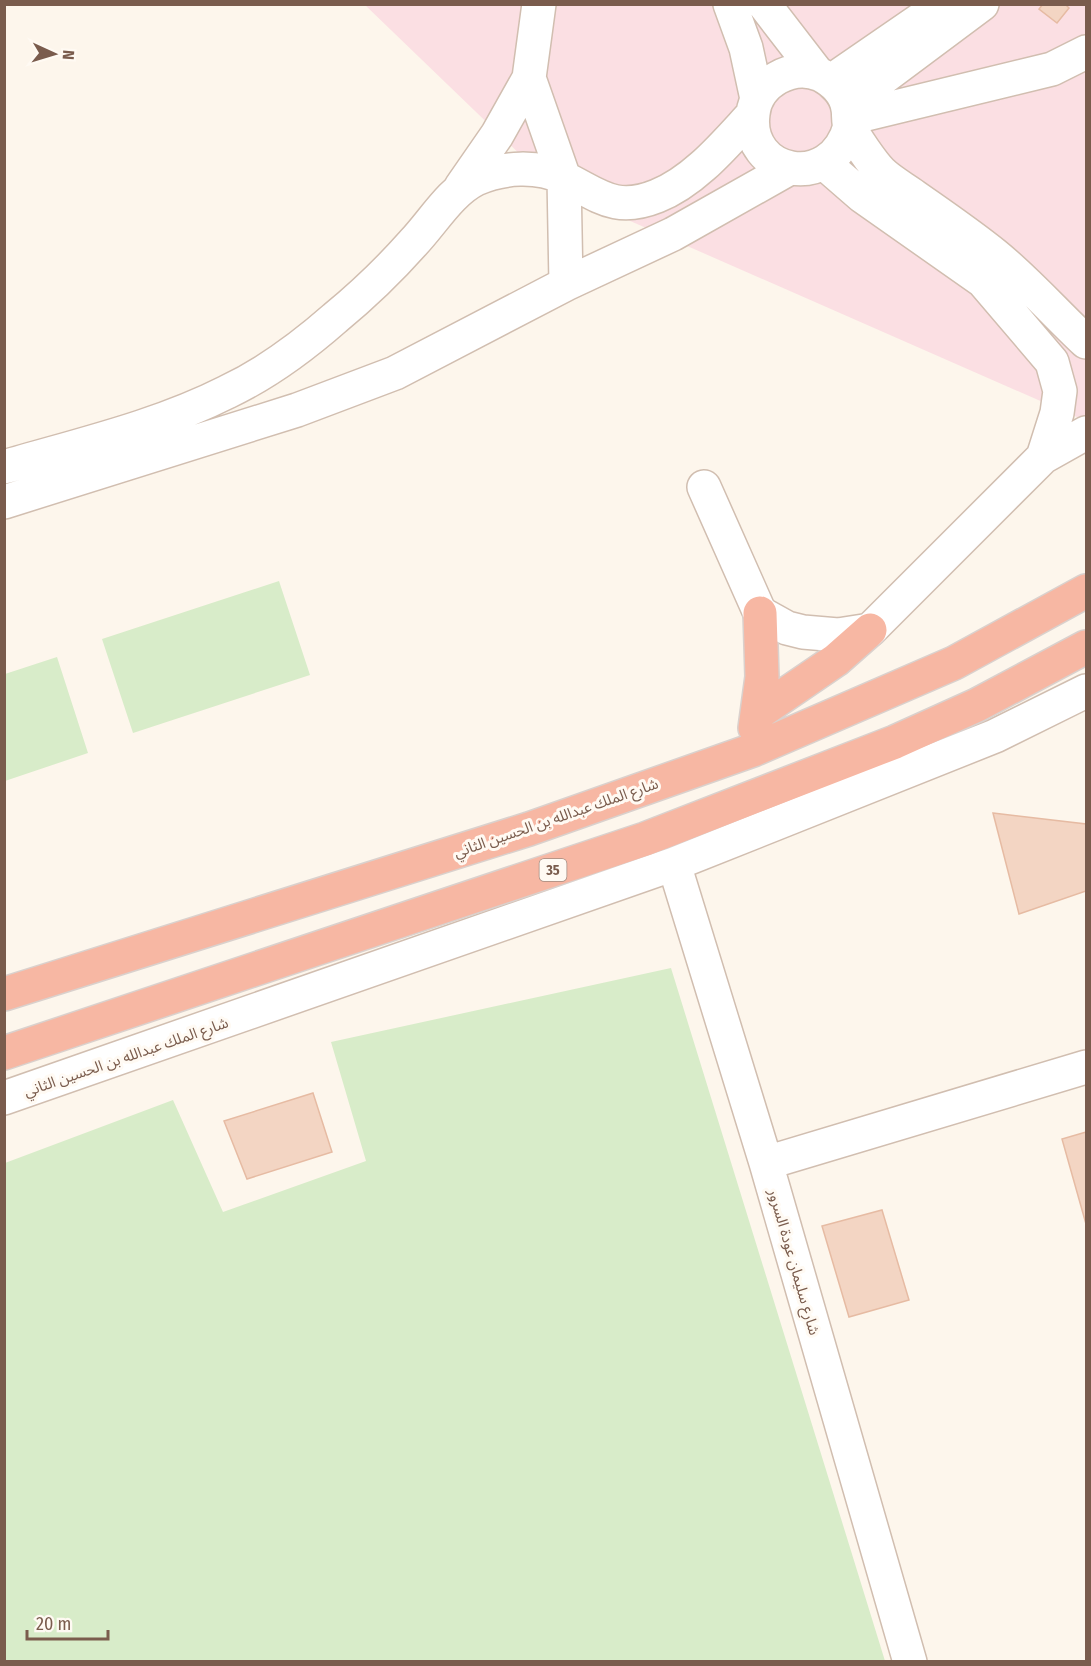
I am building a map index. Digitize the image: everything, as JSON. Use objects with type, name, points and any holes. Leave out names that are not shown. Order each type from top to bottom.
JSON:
[{"type":"highway","name":"شارع الملك عبدالله بن الحسين الثاني","points":[[4,994],[529,829],[753,750],[954,663],[1086,591]]},
{"type":"highway","points":[[753,750],[762,677],[760,613]]},
{"type":"highway","points":[[757,714],[836,660],[870,630]]},
{"type":"highway","name":"35","points":[[4,1053],[645,839],[895,742],[977,705],[1086,647]]},
{"type":"street","points":[[4,467],[166,418],[198,406],[257,376],[312,338],[370,286],[431,223],[459,189],[497,135],[529,78],[540,4]]},
{"type":"street","points":[[730,4],[746,48],[755,106],[753,130],[758,143],[777,163],[801,170],[824,164],[836,154],[846,141],[839,101]]},
{"type":"street","points":[[764,4],[839,101],[880,172],[990,269],[1086,342]]},
{"type":"street","points":[[839,101],[937,4]]},
{"type":"street","points":[[839,101],[982,4]]},
{"type":"street","points":[[459,189],[493,173],[529,170],[564,178],[591,195],[605,200],[620,202],[646,200],[664,193],[694,172],[726,144],[776,78],[790,72],[839,101],[1052,69],[1086,52]]},
{"type":"street","points":[[529,78],[564,178],[566,284]]},
{"type":"street","points":[[824,164],[862,196],[990,269],[1057,375],[1060,391],[1057,413],[1043,457]]},
{"type":"street","points":[[4,502],[297,410],[395,373],[566,284],[673,234],[790,168]]},
{"type":"street","points":[[704,487],[760,613],[787,628],[838,635],[870,630],[1043,457],[1086,433]]},
{"type":"street","name":"شارع الملك عبدالله بن الحسين الثاني","points":[[4,1098],[674,864],[995,736],[1086,692]]},
{"type":"street","name":"شارع سليمان عودة السرور","points":[[674,864],[766,1163],[910,1662]]},
{"type":"street","points":[[766,1163],[1086,1067]]},
{"type":"shaded area","points":[[365,5],[1086,5],[1086,421],[555,188]]},
{"type":"green space","points":[[279,581],[310,675],[133,733],[102,639]]},
{"type":"green space","points":[[57,657],[88,753],[5,781],[5,674]]},
{"type":"green space","points":[[671,968],[885,1661],[5,1661],[5,1163],[173,1100],[223,1212],[366,1161],[331,1042]]},
{"type":"building","points":[[1043,4],[1065,4],[1069,8],[1057,23],[1039,9]]},
{"type":"building","points":[[993,813],[1086,824],[1086,891],[1019,914]]},
{"type":"building","points":[[313,1093],[332,1152],[247,1179],[224,1121]]},
{"type":"building","points":[[1086,1132],[1086,1224],[1062,1139]]},
{"type":"building","points":[[882,1210],[909,1300],[849,1317],[822,1226]]}]
